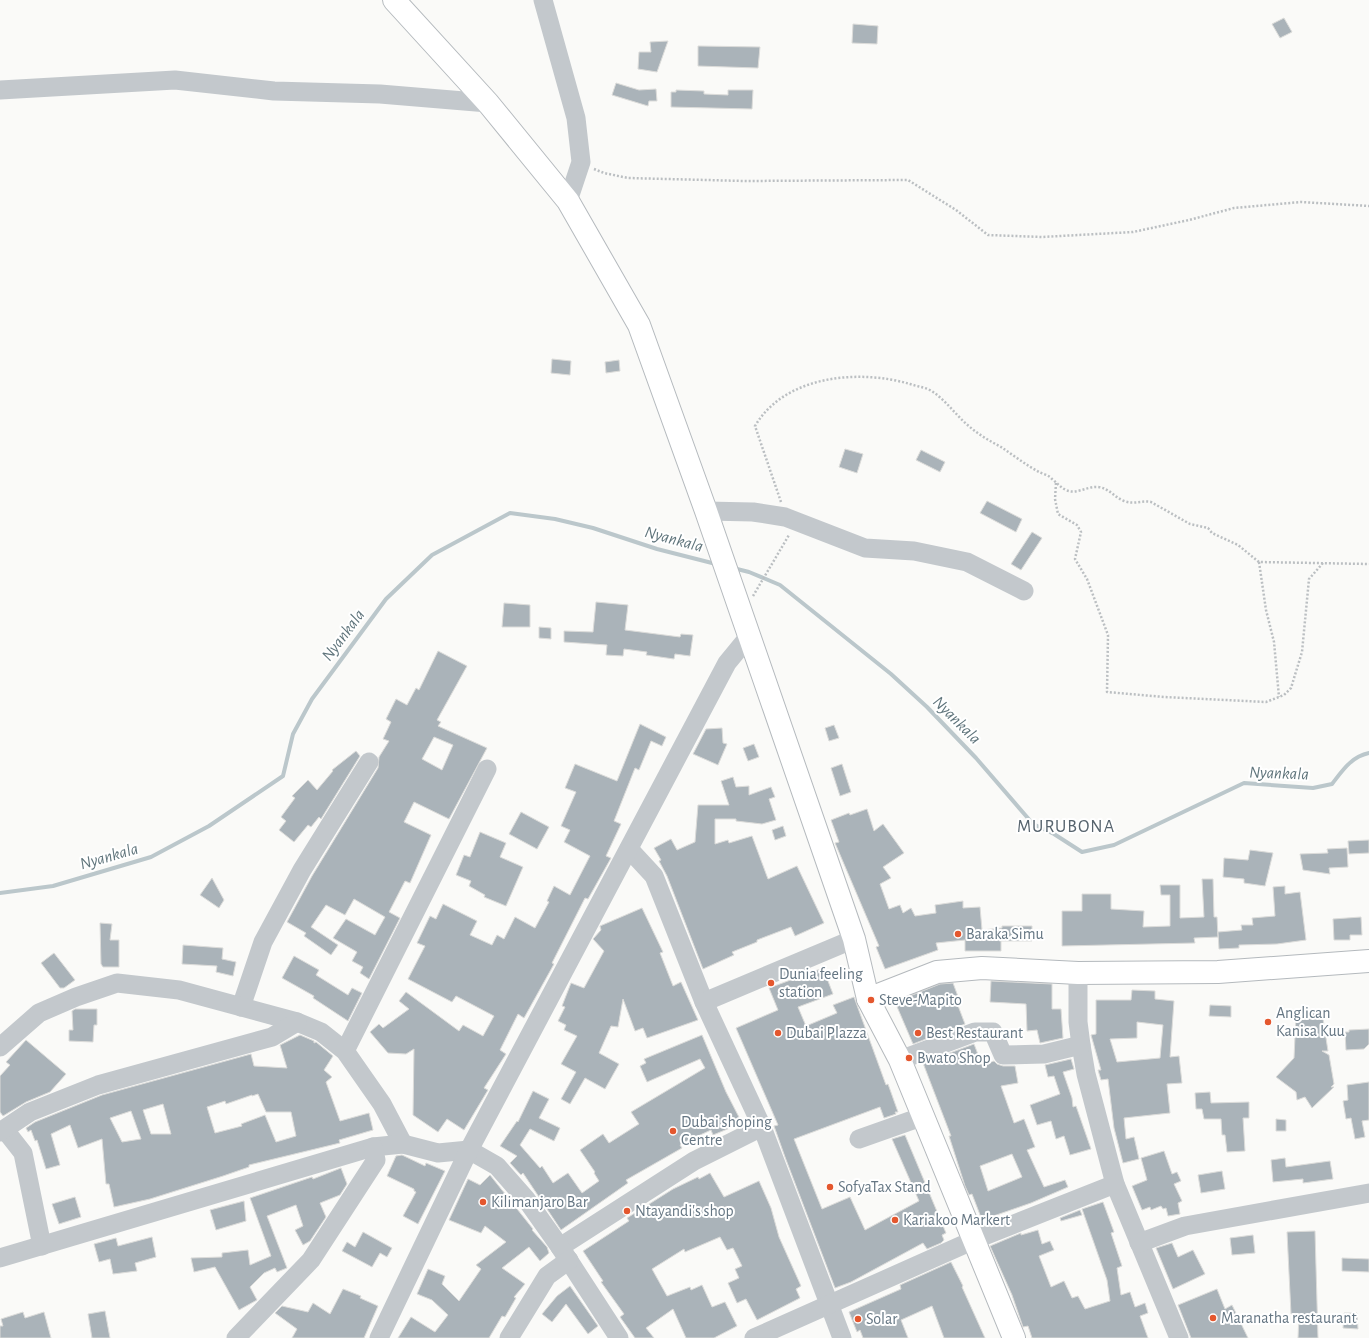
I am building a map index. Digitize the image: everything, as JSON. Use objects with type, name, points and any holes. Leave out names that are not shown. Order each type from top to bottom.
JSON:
[{"type":"main road","points":[[394,0],[488,103],[568,201],[639,326],[750,635],[854,939],[868,998],[900,1060],[1014,1338]]},
{"type":"main road","points":[[868,998],[938,972],[982,968],[1078,973],[1218,972],[1369,961]]},
{"type":"street","points":[[543,0],[576,118],[581,162],[568,201]]},
{"type":"street","points":[[0,90],[175,80],[274,91],[380,94],[488,103]]},
{"type":"street","points":[[706,511],[753,512],[791,520],[866,548],[914,551],[967,562],[1024,591]]},
{"type":"street","points":[[379,1338],[470,1150],[727,663],[750,635]]},
{"type":"street","points":[[242,1007],[263,942],[302,870],[369,762]]},
{"type":"street","points":[[345,1052],[487,768]]},
{"type":"street","points":[[629,849],[654,876],[704,1002],[762,1127],[828,1305],[842,1338]]},
{"type":"street","points":[[704,1002],[854,939]]},
{"type":"street","points":[[1078,973],[1078,1022],[1086,1074],[1115,1184],[1179,1338]]},
{"type":"street","points":[[0,1047],[39,1013],[76,997],[117,983],[179,990],[297,1022],[321,1032],[345,1052],[382,1104],[402,1144]]},
{"type":"street","points":[[42,1246],[23,1153],[2,1131],[30,1112],[98,1085],[272,1037],[297,1022]]},
{"type":"street","points":[[900,1060],[975,1032],[993,1032],[1003,1055],[1044,1054],[1081,1045]]},
{"type":"street","points":[[859,1139],[924,1116]]},
{"type":"street","points":[[509,1338],[547,1276],[564,1254],[694,1161],[762,1127]]},
{"type":"street","points":[[0,1258],[373,1147],[402,1144],[438,1153],[470,1150],[497,1166],[526,1199],[619,1338]]},
{"type":"street","points":[[236,1338],[311,1260],[376,1160],[373,1147]]},
{"type":"street","points":[[754,1338],[974,1240],[1115,1184]]},
{"type":"street","points":[[1140,1243],[1185,1226],[1369,1194]]},
{"type":"path","points":[[581,162],[604,173],[628,178],[745,181],[908,180],[956,210],[988,235],[1042,237],[1133,232],[1189,220],[1234,208],[1294,203],[1369,206]]},
{"type":"path","points":[[761,582],[791,520],[778,491],[755,426],[761,415],[792,390],[824,380],[867,376],[886,378],[927,389],[938,396],[953,410],[958,418],[975,432],[1039,472],[1052,478],[1068,491],[1074,493],[1088,487],[1097,487],[1104,488],[1124,502],[1132,504],[1146,501],[1151,502],[1190,524],[1208,528],[1212,533],[1238,545],[1259,562],[1369,564]]},
{"type":"path","points":[[1056,482],[1055,507],[1058,514],[1078,525],[1081,532],[1075,559],[1087,579],[1108,635],[1106,692],[1164,697],[1266,702],[1284,695],[1291,688],[1302,652],[1309,579],[1323,563]]},
{"type":"path","points":[[1259,562],[1266,610],[1274,642],[1279,697]]},
{"type":"building","points":[[1284,18],[1292,32],[1280,38],[1272,24]]},
{"type":"building","points":[[853,24],[878,26],[877,44],[852,43]]},
{"type":"building","points":[[668,41],[657,72],[638,69],[639,52],[651,52],[650,42]]},
{"type":"building","points":[[698,46],[760,47],[758,68],[698,66]]},
{"type":"building","points":[[616,83],[639,90],[656,89],[657,101],[649,101],[648,106],[612,95]]},
{"type":"building","points":[[676,90],[704,91],[704,94],[728,95],[728,90],[753,90],[752,109],[671,107],[671,92],[676,92]]},
{"type":"building","points":[[552,359],[571,361],[570,375],[551,373]]},
{"type":"building","points":[[619,360],[620,371],[606,373],[605,362]]},
{"type":"building","points":[[845,449],[863,454],[857,473],[839,467]]},
{"type":"building","points":[[921,450],[945,462],[940,472],[916,460]]},
{"type":"building","points":[[987,501],[1022,519],[1016,532],[980,513]]},
{"type":"building","points":[[1032,532],[1042,538],[1021,570],[1011,564]]},
{"type":"building","points":[[596,602],[628,605],[625,630],[680,637],[681,634],[693,635],[690,656],[675,654],[674,659],[646,655],[647,652],[624,649],[623,656],[606,655],[607,645],[564,642],[564,631],[593,632]]},
{"type":"building","points":[[504,603],[530,605],[530,627],[502,627]]},
{"type":"building","points":[[539,627],[551,628],[551,639],[539,638]]},
{"type":"building","points":[[438,651],[467,666],[437,720],[441,722],[438,726],[487,748],[449,819],[414,802],[404,822],[431,835],[410,883],[405,881],[389,912],[400,918],[369,979],[360,973],[363,967],[352,961],[357,952],[333,938],[346,919],[375,935],[385,917],[354,899],[345,915],[326,905],[311,927],[338,945],[331,955],[304,936],[306,933],[287,922],[312,876],[378,768],[379,757],[389,741],[383,739],[391,722],[386,719],[396,699],[407,705],[416,688],[419,690]],"holes":[[[434,737],[453,745],[442,770],[422,759]]]},
{"type":"building","points":[[640,724],[666,737],[662,746],[651,741],[639,770],[635,768],[614,821],[621,824],[606,856],[611,858],[588,899],[585,898],[552,963],[554,964],[524,1018],[518,1014],[500,1050],[506,1054],[484,1088],[488,1090],[464,1130],[447,1119],[438,1132],[413,1115],[414,1049],[406,1054],[388,1053],[370,1032],[379,1024],[383,1028],[409,1009],[399,1001],[406,992],[459,1031],[463,1025],[483,1036],[494,1016],[456,996],[452,1002],[408,979],[425,946],[417,943],[430,916],[436,919],[443,904],[477,921],[470,935],[492,945],[497,935],[504,939],[515,917],[535,928],[549,902],[547,901],[554,886],[570,895],[590,856],[564,842],[570,830],[561,826],[576,792],[565,788],[575,764],[617,781]]},
{"type":"building","points":[[834,725],[839,738],[829,741],[825,728]]},
{"type":"building","points":[[722,728],[723,743],[727,744],[718,765],[693,754],[706,729]]},
{"type":"building","points":[[754,744],[759,757],[748,761],[743,748]]},
{"type":"building","points":[[356,751],[360,756],[321,819],[319,817],[311,827],[308,825],[294,842],[279,830],[286,821],[281,817],[295,798],[292,796],[308,780],[317,790],[333,771],[332,770]]},
{"type":"building","points":[[842,764],[851,792],[840,796],[831,768]]},
{"type":"building","points":[[733,777],[736,787],[749,786],[749,795],[771,787],[775,797],[769,799],[776,820],[762,824],[736,821],[736,819],[715,819],[715,844],[728,840],[729,843],[752,836],[768,879],[797,866],[824,923],[795,936],[791,927],[757,940],[757,942],[732,952],[734,955],[703,969],[667,876],[659,861],[661,860],[654,848],[671,839],[677,850],[695,842],[698,805],[729,805],[721,781]]},
{"type":"building","points":[[867,809],[874,831],[883,824],[904,853],[883,867],[891,878],[880,884],[889,909],[900,905],[903,913],[911,908],[915,916],[936,913],[935,905],[963,901],[963,908],[980,907],[982,930],[1002,928],[1002,926],[1032,926],[1032,941],[1001,941],[1001,951],[965,951],[965,940],[936,943],[938,950],[885,969],[876,947],[879,946],[835,843],[839,842],[831,820],[849,813],[850,815]]},
{"type":"building","points":[[521,812],[549,827],[537,849],[509,834]]},
{"type":"building","points":[[783,826],[786,836],[775,840],[772,830]]},
{"type":"building","points":[[480,832],[506,843],[500,857],[523,867],[506,906],[484,897],[485,895],[469,886],[471,881],[456,875],[464,855],[470,857]]},
{"type":"building","points":[[1369,840],[1369,853],[1349,854],[1348,841]]},
{"type":"building","points":[[1347,848],[1348,867],[1329,868],[1330,874],[1303,870],[1300,854],[1328,853],[1327,849]]},
{"type":"building","points":[[1250,850],[1273,853],[1265,886],[1244,883],[1244,879],[1223,877],[1224,858],[1248,860]]},
{"type":"building","points":[[212,878],[224,900],[219,908],[200,895]]},
{"type":"building","points":[[1202,879],[1213,879],[1214,917],[1217,917],[1218,937],[1194,938],[1195,943],[1062,946],[1062,911],[1082,911],[1082,894],[1111,894],[1111,909],[1144,911],[1143,927],[1170,926],[1170,895],[1161,895],[1160,885],[1180,885],[1180,918],[1204,917]]},
{"type":"building","points":[[1285,886],[1285,894],[1300,892],[1306,940],[1277,944],[1239,945],[1239,948],[1219,949],[1218,932],[1242,930],[1241,925],[1253,925],[1252,918],[1275,916],[1273,887]]},
{"type":"building","points":[[642,908],[663,952],[660,953],[673,986],[681,982],[698,1020],[647,1038],[643,1028],[635,1031],[623,999],[618,1027],[611,1026],[599,1053],[619,1064],[605,1089],[585,1078],[570,1104],[561,1099],[576,1072],[561,1064],[577,1036],[564,1030],[566,1025],[558,1021],[565,1007],[562,1006],[571,983],[584,988],[604,951],[593,939],[601,930],[600,926]]},
{"type":"building","points":[[1361,917],[1362,935],[1350,935],[1350,940],[1334,940],[1333,919]]},
{"type":"building","points":[[100,923],[112,924],[110,940],[119,940],[119,967],[103,967],[101,964]]},
{"type":"building","points":[[183,945],[223,948],[222,959],[236,962],[233,976],[216,972],[217,966],[182,964]]},
{"type":"building","points":[[54,953],[75,980],[64,988],[60,988],[41,963]]},
{"type":"building","points":[[294,956],[319,970],[316,975],[348,995],[352,988],[362,993],[348,1021],[313,998],[314,996],[282,978]]},
{"type":"building","points":[[823,968],[833,994],[798,1007],[806,1026],[837,1013],[833,1005],[854,997],[886,1085],[888,1084],[898,1112],[884,1118],[880,1107],[794,1139],[822,1209],[850,1197],[865,1230],[919,1201],[892,1139],[905,1135],[946,1233],[942,1235],[944,1240],[941,1243],[927,1249],[923,1243],[851,1282],[835,1288],[774,1126],[778,1125],[736,1028],[778,1010],[769,988]]},
{"type":"building","points":[[991,981],[1052,984],[1052,1009],[1061,1009],[1063,1038],[1040,1043],[1037,1030],[1027,1031],[1026,1004],[990,1002]]},
{"type":"building","points":[[953,983],[960,1002],[957,1003],[965,1024],[913,1044],[895,1002],[940,984]]},
{"type":"building","points":[[1132,990],[1155,991],[1155,999],[1174,1001],[1170,1057],[1179,1056],[1182,1083],[1167,1084],[1170,1113],[1124,1118],[1126,1139],[1134,1137],[1139,1159],[1123,1163],[1114,1128],[1108,1079],[1101,1080],[1098,1070],[1101,1070],[1091,1035],[1096,1034],[1096,1000],[1131,1000]],"holes":[[[1137,1022],[1163,1025],[1160,1058],[1117,1062],[1110,1039],[1137,1038]]]},
{"type":"building","points":[[1210,1005],[1231,1006],[1231,1017],[1209,1016]]},
{"type":"building","points":[[75,1009],[97,1009],[97,1025],[94,1025],[93,1042],[69,1041],[69,1030],[73,1030],[72,1011]]},
{"type":"building","points":[[1322,1012],[1328,1051],[1322,1051],[1329,1055],[1334,1084],[1331,1087],[1334,1087],[1312,1108],[1305,1097],[1297,1100],[1296,1092],[1276,1077],[1294,1058],[1296,1014]]},
{"type":"building","points":[[1369,1029],[1369,1044],[1364,1049],[1346,1050],[1345,1032],[1349,1032],[1349,1030]]},
{"type":"building","points":[[300,1035],[314,1041],[314,1043],[316,1042],[333,1056],[324,1070],[332,1077],[326,1082],[340,1121],[369,1113],[373,1130],[339,1140],[340,1143],[249,1165],[249,1167],[223,1176],[150,1199],[114,1207],[109,1184],[106,1184],[102,1139],[78,1148],[70,1125],[51,1134],[60,1165],[46,1169],[37,1140],[35,1141],[31,1130],[28,1132],[26,1128],[35,1122],[102,1095],[251,1054],[254,1066],[287,1068],[280,1045]],"holes":[[[258,1094],[266,1112],[291,1112],[296,1136],[276,1142],[265,1115],[241,1124],[242,1126],[215,1133],[207,1107],[225,1101],[226,1104]],[[163,1104],[171,1134],[151,1134],[143,1110]],[[131,1111],[141,1139],[122,1142],[110,1118]]]},
{"type":"building","points":[[702,1035],[726,1092],[742,1123],[713,1135],[711,1130],[680,1145],[682,1148],[626,1180],[628,1183],[561,1230],[523,1173],[521,1175],[510,1163],[517,1156],[500,1146],[517,1121],[518,1122],[533,1091],[549,1099],[539,1118],[560,1128],[554,1141],[530,1129],[520,1145],[540,1168],[542,1166],[553,1183],[568,1173],[582,1193],[599,1181],[594,1173],[595,1172],[580,1150],[603,1134],[609,1143],[639,1124],[631,1112],[705,1068],[700,1059],[647,1082],[640,1066],[646,1063],[644,1059]]},
{"type":"building","points":[[26,1040],[66,1074],[50,1092],[26,1102],[3,1116],[0,1112],[0,1076],[10,1065],[6,1062]]},
{"type":"building","points":[[974,1044],[982,1065],[994,1061],[1003,1066],[1015,1066],[1018,1083],[1001,1086],[1014,1123],[1024,1119],[1035,1147],[1027,1150],[1044,1187],[1065,1180],[1068,1187],[1031,1203],[982,1220],[972,1194],[969,1195],[965,1186],[949,1136],[951,1136],[923,1063]],"holes":[[[1012,1154],[1022,1177],[988,1191],[980,1166]]]},
{"type":"building","points":[[1071,1059],[1074,1069],[1063,1072],[1072,1098],[1073,1107],[1076,1106],[1091,1149],[1070,1155],[1064,1136],[1056,1139],[1051,1121],[1037,1125],[1030,1105],[1060,1094],[1054,1076],[1048,1077],[1045,1065]]},
{"type":"building","points":[[1369,1082],[1369,1120],[1362,1121],[1365,1137],[1355,1139],[1351,1118],[1346,1119],[1343,1101],[1348,1100],[1347,1085]]},
{"type":"building","points":[[1210,1092],[1211,1103],[1249,1102],[1249,1118],[1243,1118],[1245,1151],[1227,1152],[1225,1135],[1222,1135],[1221,1119],[1204,1119],[1202,1109],[1196,1109],[1195,1093]]},
{"type":"building","points":[[1276,1119],[1286,1120],[1286,1131],[1276,1131]]},
{"type":"building","points":[[1164,1151],[1172,1174],[1177,1172],[1181,1181],[1174,1184],[1182,1201],[1178,1203],[1180,1214],[1168,1216],[1166,1208],[1163,1209],[1161,1206],[1151,1210],[1150,1207],[1142,1210],[1132,1186],[1147,1180],[1141,1158]]},
{"type":"building","points":[[402,1155],[425,1166],[426,1163],[445,1171],[418,1224],[403,1216],[416,1192],[414,1189],[387,1176],[396,1156]]},
{"type":"building","points":[[1285,1158],[1286,1167],[1330,1161],[1333,1179],[1303,1183],[1303,1179],[1273,1182],[1271,1160]]},
{"type":"building","points":[[341,1168],[347,1184],[340,1195],[320,1203],[326,1217],[310,1241],[303,1245],[295,1230],[303,1226],[296,1205],[267,1216],[287,1268],[277,1272],[275,1268],[264,1273],[250,1287],[257,1300],[239,1310],[215,1267],[194,1272],[191,1258],[222,1257],[222,1253],[248,1250],[250,1265],[271,1256],[250,1198],[312,1177],[313,1179]]},
{"type":"building","points":[[1222,1171],[1225,1189],[1201,1193],[1198,1175]]},
{"type":"building","points":[[710,1173],[724,1197],[759,1181],[771,1208],[779,1237],[801,1286],[796,1289],[800,1298],[757,1320],[746,1299],[737,1303],[728,1283],[739,1278],[735,1269],[742,1266],[733,1248],[727,1250],[720,1237],[685,1252],[684,1249],[652,1269],[667,1296],[690,1287],[691,1290],[702,1285],[712,1307],[725,1302],[737,1326],[714,1338],[686,1338],[673,1309],[646,1328],[654,1338],[635,1338],[620,1317],[624,1314],[601,1282],[603,1281],[583,1251],[629,1221],[627,1218],[673,1189]]},
{"type":"building","points":[[490,1175],[533,1229],[532,1230],[547,1247],[549,1253],[540,1261],[529,1247],[502,1268],[525,1284],[514,1297],[516,1298],[505,1317],[502,1316],[489,1338],[398,1338],[411,1317],[435,1332],[448,1315],[432,1300],[417,1294],[428,1269],[445,1276],[442,1284],[459,1301],[481,1269],[476,1265],[506,1242],[485,1226],[481,1233],[449,1220],[468,1179],[480,1185]]},
{"type":"building","points":[[75,1197],[81,1217],[59,1224],[52,1204]]},
{"type":"building","points":[[244,1201],[246,1221],[216,1230],[210,1210]]},
{"type":"building","points":[[1103,1202],[1114,1232],[1111,1233],[1122,1266],[1117,1268],[1121,1295],[1130,1292],[1135,1307],[1145,1303],[1148,1313],[1140,1316],[1148,1338],[1032,1338],[1028,1326],[1023,1327],[1012,1295],[990,1246],[1021,1233],[1021,1235],[1038,1230],[1042,1244],[1050,1241],[1054,1250],[1039,1256],[1051,1287],[1064,1281],[1072,1298],[1078,1296],[1085,1309],[1110,1301],[1107,1280],[1082,1209]]},
{"type":"building","points":[[1080,1210],[1082,1215],[1061,1221],[1060,1218]]},
{"type":"building","points":[[1315,1231],[1318,1338],[1298,1338],[1299,1314],[1291,1314],[1287,1232]]},
{"type":"building","points":[[363,1232],[392,1248],[387,1257],[380,1253],[372,1267],[342,1251],[347,1242],[355,1247]]},
{"type":"building","points":[[1253,1235],[1255,1253],[1232,1255],[1230,1238]]},
{"type":"building","points":[[152,1237],[156,1257],[135,1263],[137,1271],[113,1274],[110,1259],[99,1262],[94,1244],[116,1238],[118,1246]]},
{"type":"building","points":[[1172,1243],[1178,1257],[1193,1250],[1205,1274],[1173,1289],[1156,1248]]},
{"type":"building","points":[[1342,1258],[1369,1259],[1369,1272],[1342,1271]]},
{"type":"building","points":[[951,1262],[985,1338],[944,1338],[932,1306],[901,1320],[908,1338],[863,1338],[860,1330],[857,1332],[849,1312],[901,1289],[900,1285]]},
{"type":"building","points":[[570,1286],[598,1326],[588,1334],[566,1304],[552,1322],[542,1314],[557,1296]]},
{"type":"building","points":[[343,1289],[361,1296],[360,1298],[378,1306],[364,1338],[292,1338],[297,1329],[275,1313],[282,1306],[308,1312],[313,1303],[330,1314]]},
{"type":"building","points":[[1217,1289],[1225,1309],[1232,1305],[1248,1338],[1191,1338],[1178,1305]]},
{"type":"building","points":[[105,1311],[110,1338],[92,1338],[88,1314]]},
{"type":"building","points":[[23,1312],[25,1318],[44,1312],[51,1338],[0,1338],[0,1326],[3,1326],[1,1319]]},
{"type":"building","points":[[1344,1313],[1357,1313],[1358,1329],[1343,1328]]},
{"type":"waterway","name":"Nyankala","points":[[0,893],[53,886],[151,857],[209,826],[283,776],[293,734],[312,699],[386,599],[432,555],[510,513],[555,519],[593,528],[657,549],[716,564]]},
{"type":"waterway","name":"Nyankala","points":[[733,568],[749,572],[780,585],[891,674],[927,707],[976,758],[1033,824],[1054,834],[1082,852],[1114,845],[1244,783],[1313,788],[1332,784],[1352,761],[1369,753]]},
{"type":"place","name":"Baraka Simu","points":[[958,934]]},
{"type":"place","name":"Dunia feeling station","points":[[771,983]]},
{"type":"place","name":"Steve-Mapito","points":[[871,1000]]},
{"type":"place","name":"Anglican Kanisa Kuu","points":[[1268,1022]]},
{"type":"place","name":"Dubai Plazza","points":[[778,1033]]},
{"type":"place","name":"Best Restaurant","points":[[918,1033]]},
{"type":"place","name":"Bwato Shop","points":[[909,1058]]},
{"type":"place","name":"Dubai shoping Centre","points":[[673,1131]]},
{"type":"place","name":"SofyaTax Stand","points":[[830,1187]]},
{"type":"place","name":"Kilimanjaro Bar","points":[[483,1202]]},
{"type":"place","name":"Ntayandi's shop","points":[[627,1211]]},
{"type":"place","name":"Kariakoo Markert","points":[[895,1220]]},
{"type":"place","name":"Maranatha restaurant","points":[[1213,1318]]},
{"type":"place","name":"Solar","points":[[858,1319]]},
{"type":"district","name":"MURUBONA","points":[[1066,827]]}]
